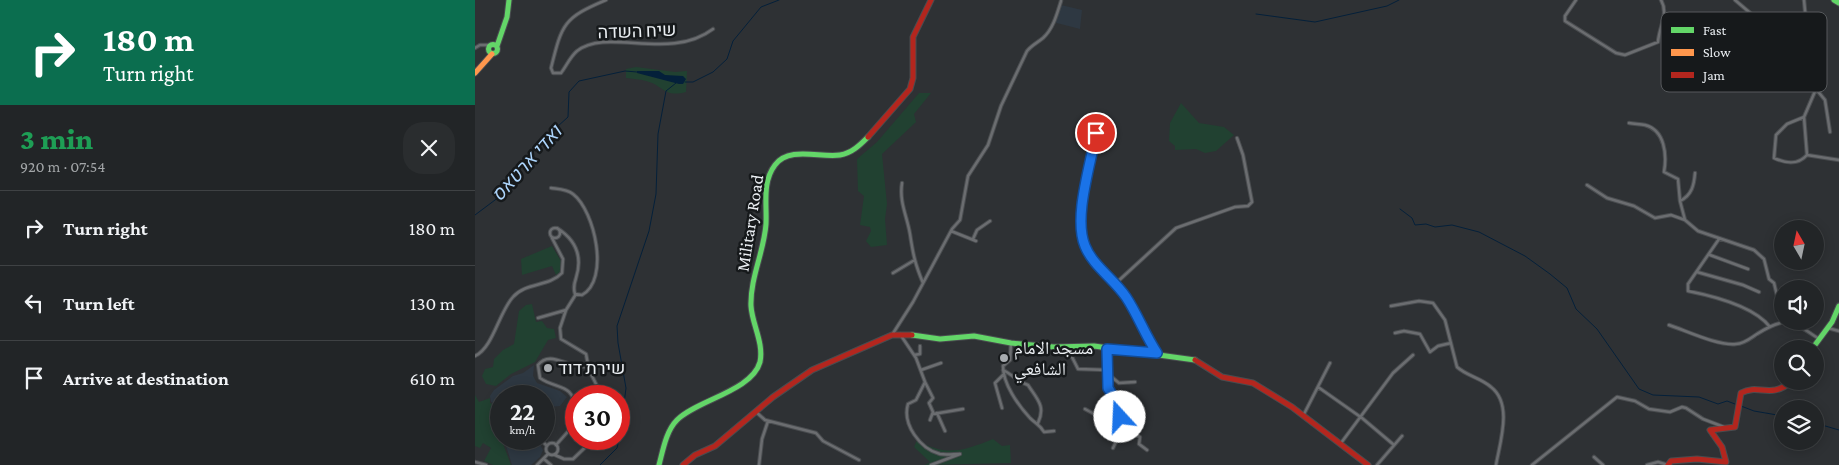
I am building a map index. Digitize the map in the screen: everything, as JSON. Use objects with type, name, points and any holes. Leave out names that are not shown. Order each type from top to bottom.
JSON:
[{"type":"street","points":[[475,73],[498,38],[507,17],[509,0]]},
{"type":"street","name":"שיח השדה","points":[[606,0],[580,11],[566,23],[559,39],[551,68],[553,73],[561,73],[575,52],[591,44],[671,44],[696,39],[713,29]]},
{"type":"street","name":"Military Road","points":[[659,465],[669,431],[678,418],[745,381],[754,373],[759,363],[760,352],[751,298],[765,226],[766,192],[770,171],[778,162],[789,156],[837,156],[856,148],[910,89],[913,78],[913,37],[931,0]]},
{"type":"street","points":[[1575,0],[1565,16],[1565,21],[1616,53],[1622,55],[1659,42],[1661,32]]},
{"type":"street","points":[[1661,0],[1664,6],[1664,12]]},
{"type":"street","points":[[1735,0],[1749,12]]},
{"type":"street","points":[[1834,0],[1839,3]]},
{"type":"street","points":[[892,335],[923,284],[951,231],[960,220],[968,176],[988,146],[1001,106],[1027,51],[1033,44],[1043,38],[1053,24],[1061,1]]},
{"type":"street","points":[[475,48],[482,45],[491,48]]},
{"type":"street","points":[[1804,117],[1794,119],[1774,138],[1773,150],[1775,158],[1786,162],[1801,162],[1807,155],[1804,117],[1815,92]]},
{"type":"street","points":[[1818,92],[1825,100],[1830,132]]},
{"type":"street","points":[[1629,123],[1646,125],[1661,136],[1665,148],[1664,172],[1678,179],[1680,201],[1685,220]]},
{"type":"street","points":[[1096,133],[1081,212],[1085,246],[1140,319],[1147,339],[1157,353]]},
{"type":"street","points":[[1115,284],[1176,228],[1235,207],[1248,206],[1252,202],[1243,155],[1237,138]]},
{"type":"street","points":[[1807,155],[1839,160]]},
{"type":"street","points":[[1680,201],[1686,198],[1693,187],[1695,173]]},
{"type":"street","points":[[902,183],[900,196],[910,233],[913,261],[923,284]]},
{"type":"street","points":[[1587,186],[1607,198],[1634,206],[1655,218],[1671,215],[1685,220],[1699,231],[1754,250],[1764,259],[1769,279],[1774,283]]},
{"type":"street","points":[[551,188],[566,190],[576,196],[585,210],[597,237],[597,256],[591,284],[584,294],[576,294]]},
{"type":"street","points":[[973,239],[977,230],[990,220]]},
{"type":"street","points":[[557,228],[571,238],[580,260],[573,288],[576,294]]},
{"type":"street","points":[[557,228],[559,250]]},
{"type":"street","points":[[475,356],[485,348],[515,294],[523,289],[555,279],[562,274],[564,262],[552,238],[551,230],[557,228]]},
{"type":"street","points":[[951,231],[976,241]]},
{"type":"street","points":[[552,238],[565,235],[571,238]]},
{"type":"street","points":[[1719,239],[1687,284],[1688,291],[1714,297],[1758,314],[1769,327]]},
{"type":"street","points":[[1710,254],[1748,269]]},
{"type":"street","points":[[893,273],[913,261]]},
{"type":"street","points":[[1697,272],[1743,285],[1759,292]]},
{"type":"street","points":[[576,294],[566,310],[560,328],[561,339],[585,354],[597,385]]},
{"type":"street","points":[[1391,306],[1419,301],[1433,303],[1445,320],[1457,367],[1492,387],[1499,398],[1505,415],[1496,465]]},
{"type":"street","points":[[1806,330],[1820,339],[1839,306]]},
{"type":"street","points":[[538,318],[566,310]]},
{"type":"street","points":[[1669,325],[1723,343],[1737,344],[1774,325]]},
{"type":"street","points":[[1828,328],[1839,331]]},
{"type":"street","points":[[1395,333],[1404,331],[1420,334],[1430,352],[1438,346],[1451,343]]},
{"type":"street","points":[[900,334],[914,355],[921,370],[933,398],[929,403],[945,431]]},
{"type":"street","points":[[683,465],[695,455],[715,446],[755,411],[812,370],[892,335],[900,334],[940,339],[974,336],[1011,344],[1067,347],[1094,346],[1107,349],[1157,353],[1195,360],[1222,377],[1248,381],[1303,416],[1368,465]]},
{"type":"street","points":[[1011,344],[1009,360],[1003,366],[1003,374],[1017,401],[1031,419],[1038,423],[1044,432],[1054,431]]},
{"type":"street","points":[[914,355],[920,354],[921,346]]},
{"type":"street","points":[[1067,347],[1078,369],[1108,370]]},
{"type":"street","points":[[1107,349],[1108,388],[1113,396],[1122,429],[1113,448]]},
{"type":"street","points":[[1341,443],[1393,372],[1413,355]]},
{"type":"street","points":[[565,389],[540,378],[538,365],[544,359],[550,358],[573,367],[588,366]]},
{"type":"street","points":[[1303,416],[1330,363]]},
{"type":"street","points":[[921,370],[941,364]]},
{"type":"street","points":[[1003,370],[1013,375],[1018,382],[1028,384],[1042,408],[1043,412],[1038,423]]},
{"type":"street","points":[[1002,408],[995,383],[1003,374]]},
{"type":"street","points":[[1108,374],[1119,384],[1135,382]]},
{"type":"street","points":[[925,382],[916,400],[908,404],[911,431],[918,439],[940,454],[960,454],[931,465]]},
{"type":"street","points":[[1317,387],[1361,416],[1394,445]]},
{"type":"street","points":[[1647,465],[1658,462],[1668,465],[1671,461],[1690,459],[1726,462],[1722,447],[1710,431],[1713,428],[1735,427],[1737,406],[1743,391],[1777,392],[1782,390]]},
{"type":"street","points":[[1532,465],[1617,397],[1635,401],[1649,410],[1670,412],[1682,407],[1687,408],[1703,420],[1724,428]]},
{"type":"street","points":[[930,420],[935,414],[963,409]]},
{"type":"street","points":[[1085,409],[1096,415],[1120,417]]},
{"type":"street","points":[[755,411],[768,421],[816,433],[823,442],[859,460]]},
{"type":"street","points":[[759,465],[762,439],[768,421]]},
{"type":"street","points":[[1122,429],[1140,437],[1141,448],[1147,450]]},
{"type":"street","points":[[555,455],[558,449],[556,445],[565,435]]},
{"type":"street","points":[[1377,465],[1402,436]]},
{"type":"street","points":[[537,465],[548,454],[548,450]]},
{"type":"street","points":[[548,454],[564,459],[573,459],[582,450]]},
{"type":"street","points":[[1594,457],[1603,465]]},
{"type":"street","points":[[544,459],[551,465]]},
{"type":"street","points":[[475,462],[486,465]]},
{"type":"shaded area","points":[[1061,5],[1082,10],[1080,29],[1053,22]]},
{"type":"shaded area","points":[[534,365],[533,376],[537,383],[543,385],[501,385],[513,376],[523,373]]},
{"type":"shaded area","points":[[555,389],[565,395],[565,400],[560,406],[555,406]]},
{"type":"shaded area","points":[[507,450],[543,450],[540,457],[531,465],[512,465]]},
{"type":"green space","points":[[636,67],[675,72],[687,71],[686,92],[668,92],[652,83],[626,78],[626,69]]},
{"type":"green space","points":[[919,93],[931,93],[914,114],[916,122],[882,154],[887,204],[885,219],[887,245],[871,247],[866,241],[871,231],[870,227],[860,225],[864,196],[858,191],[857,159],[877,142]]},
{"type":"green space","points":[[1181,103],[1199,123],[1224,127],[1234,135],[1216,151],[1205,153],[1196,149],[1175,150],[1175,146],[1169,141],[1170,123]]},
{"type":"green space","points":[[552,246],[561,261],[560,272],[556,275],[552,266],[522,275],[521,259]]},
{"type":"green space","points":[[532,304],[536,322],[542,321],[547,328],[554,329],[556,338],[548,340],[535,362],[511,374],[497,385],[486,384],[482,376],[485,369],[493,367],[494,359],[503,350],[514,344],[519,311],[526,305]]},
{"type":"green space","points":[[475,395],[479,402],[490,398],[490,447],[483,443],[480,448],[475,446]]},
{"type":"green space","points":[[993,439],[1002,446],[1010,445],[1011,463],[925,465],[930,462],[914,447],[917,440],[937,449],[955,450],[973,447]]},
{"type":"green space","points":[[490,450],[505,450],[511,465],[493,465],[484,461]]},
{"type":"water","points":[[637,71],[659,71],[665,75],[683,76],[686,79],[683,84],[679,84],[637,73]]},
{"type":"waterway","name":"ואדי ארטאס","points":[[685,82],[693,82],[713,72],[727,59],[733,41],[761,7],[779,0]]},
{"type":"waterway","points":[[1256,14],[1315,22],[1387,6],[1399,0]]},
{"type":"waterway","name":"ואדי ארטאס","points":[[475,215],[503,194],[520,167],[531,157],[536,146],[568,117],[569,92],[579,81],[625,71],[637,72]]},
{"type":"waterway","points":[[600,465],[617,448],[620,435],[626,388],[617,326],[649,231],[656,194],[658,134],[666,91],[676,83]]},
{"type":"waterway","points":[[1400,209],[1412,218],[1415,225],[1426,224],[1435,227],[1452,225],[1479,232],[1525,256],[1550,274],[1567,288],[1576,309],[1597,329],[1639,389],[1653,395],[1699,397],[1718,404],[1727,401],[1735,404]]},
{"type":"waterway","points":[[1741,406],[1754,411],[1774,414]]},
{"type":"waterway","points":[[1824,426],[1839,430]]},
{"type":"traffic: fast","points":[[497,46],[507,17],[509,0]]},
{"type":"traffic: fast","points":[[1834,0],[1839,3]]},
{"type":"traffic: fast","points":[[493,44],[498,49],[493,54],[488,49],[493,44]]},
{"type":"traffic: fast","points":[[659,465],[673,424],[686,413],[735,388],[755,372],[760,362],[761,355],[752,313],[751,296],[765,234],[768,179],[775,165],[781,159],[796,154],[832,156],[844,154],[856,148],[868,137]]},
{"type":"traffic: fast","points":[[1819,340],[1832,322],[1839,306]]},
{"type":"traffic: fast","points":[[912,335],[940,339],[974,336],[1011,343],[1054,347],[1094,346],[1195,360]]},
{"type":"traffic: slow","points":[[475,73],[492,54]]},
{"type":"traffic: jam","points":[[868,137],[910,89],[913,78],[913,37],[931,0]]},
{"type":"traffic: jam","points":[[683,465],[695,455],[715,446],[773,397],[812,370],[892,335],[912,335]]},
{"type":"traffic: jam","points":[[1195,360],[1222,377],[1253,383],[1292,407],[1368,465]]},
{"type":"traffic: jam","points":[[1668,465],[1671,461],[1697,459],[1726,462],[1722,447],[1710,430],[1735,427],[1741,393],[1747,390],[1774,390]]},
{"type":"place","name":"مسجد الامام الشافعي","points":[[1004,358]]},
{"type":"place","name":"שירת דוד","points":[[548,368]]},
{"type":"route","points":[[1096,133],[1081,212],[1085,246],[1094,260],[1124,294],[1140,319],[1147,339],[1157,353],[1107,349],[1108,388],[1113,396],[1120,417]]}]
